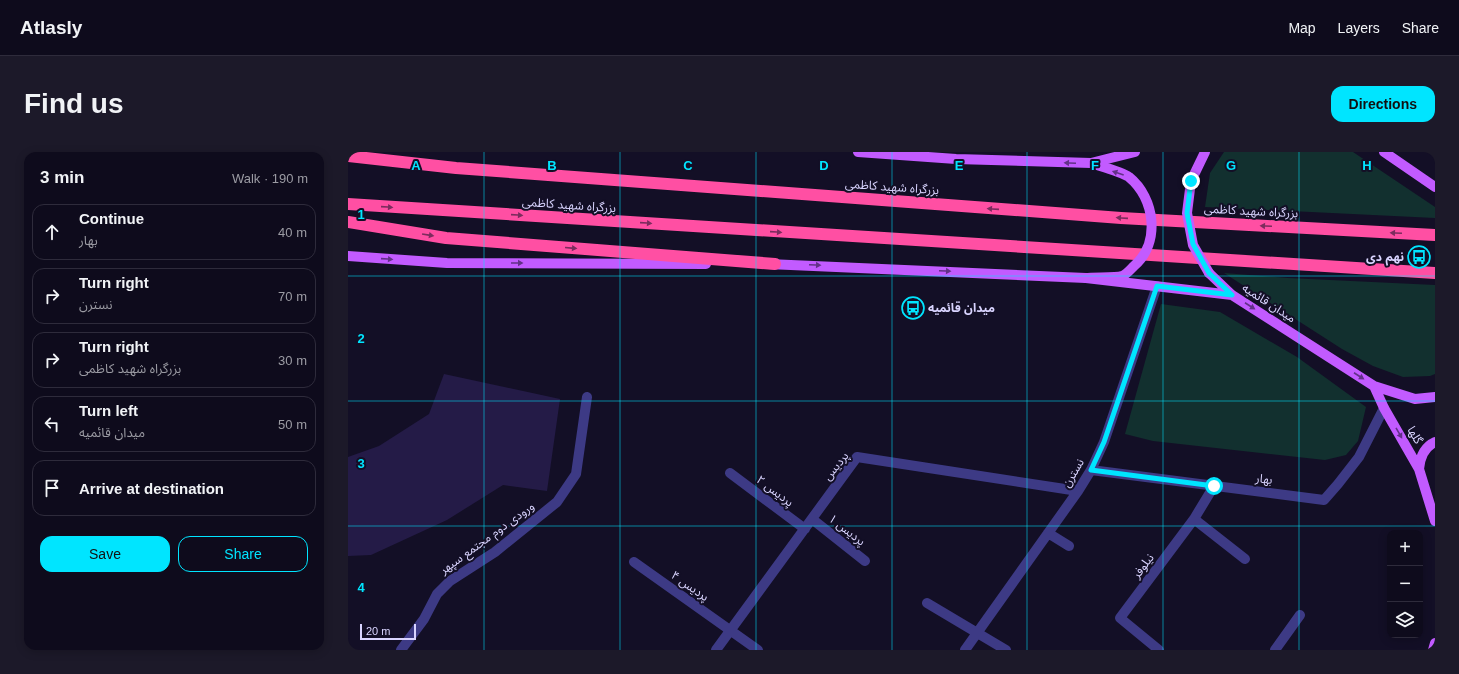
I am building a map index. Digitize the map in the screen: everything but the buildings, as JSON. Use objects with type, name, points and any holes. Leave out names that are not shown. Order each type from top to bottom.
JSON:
[{"type":"highway","name":"بزرگراه شهید کاظمی","points":[[348,156],[456,168],[1121,218],[1435,235]]},
{"type":"highway","name":"بزرگراه شهید کاظمی","points":[[348,204],[1435,273]]},
{"type":"highway","points":[[348,222],[446,238],[775,264]]},
{"type":"main road","points":[[858,152],[956,155],[1092,163],[1128,176],[1141,190],[1150,208],[1152,227],[1148,246],[1138,263],[1123,276],[1086,278]]},
{"type":"main road","points":[[1092,163],[1136,152]]},
{"type":"main road","name":"میدان قائمیه","points":[[1205,152],[1191,181],[1187,213],[1193,244],[1209,273],[1232,295],[1374,386],[1415,399],[1435,397]]},
{"type":"main road","points":[[1384,152],[1393,156],[1435,187]]},
{"type":"main road","points":[[1420,177],[1435,179]]},
{"type":"main road","points":[[348,256],[447,263],[775,264],[1086,278],[1232,295]]},
{"type":"main road","name":"گلها","points":[[1374,386],[1384,408],[1420,468],[1435,522]]},
{"type":"main road","points":[[1420,468],[1420,459],[1424,450],[1435,442]]},
{"type":"main road","points":[[1433,650],[1435,643]]},
{"type":"street","name":"نسترن","points":[[964,650],[1078,491],[1091,470],[1104,442],[1157,286]]},
{"type":"street","name":"ورودی دوم مجتمع سپهر","points":[[401,650],[424,619],[437,594],[450,581],[495,552],[557,502],[576,474],[587,397]]},
{"type":"street","name":"بهار","points":[[1091,470],[1324,500],[1359,457],[1384,408]]},
{"type":"street","name":"پردیس","points":[[716,650],[857,457],[1078,491]]},
{"type":"street","name":"پردیس ۲","points":[[730,473],[805,529]]},
{"type":"street","name":"نیلوفر","points":[[1159,650],[1120,618],[1194,519],[1214,486]]},
{"type":"street","name":"پردیس ۱","points":[[812,519],[865,561]]},
{"type":"street","points":[[1194,519],[1245,559]]},
{"type":"street","points":[[1048,533],[1069,546]]},
{"type":"street","name":"پردیس ۴","points":[[634,562],[758,650]]},
{"type":"street","points":[[927,603],[1006,650]]},
{"type":"street","points":[[1275,650],[1300,615]]},
{"type":"green space","points":[[1224,152],[1353,152],[1435,207],[1435,218],[1205,207],[1210,173]]},
{"type":"green space","points":[[1224,273],[1288,278],[1435,285],[1435,374],[1430,376],[1403,377],[1373,366],[1342,349]]},
{"type":"green space","points":[[1161,304],[1220,312],[1297,357],[1366,407],[1358,441],[1346,455],[1325,460],[1153,441],[1125,434]]},
{"type":"place","name":"نهم دی","points":[[1419,257]]},
{"type":"place","name":"میدان قائمیه","points":[[913,308]]},
{"type":"route","points":[[1191,181],[1187,213],[1193,244],[1209,273],[1232,295],[1157,286],[1104,442],[1091,470],[1214,486]]}]
